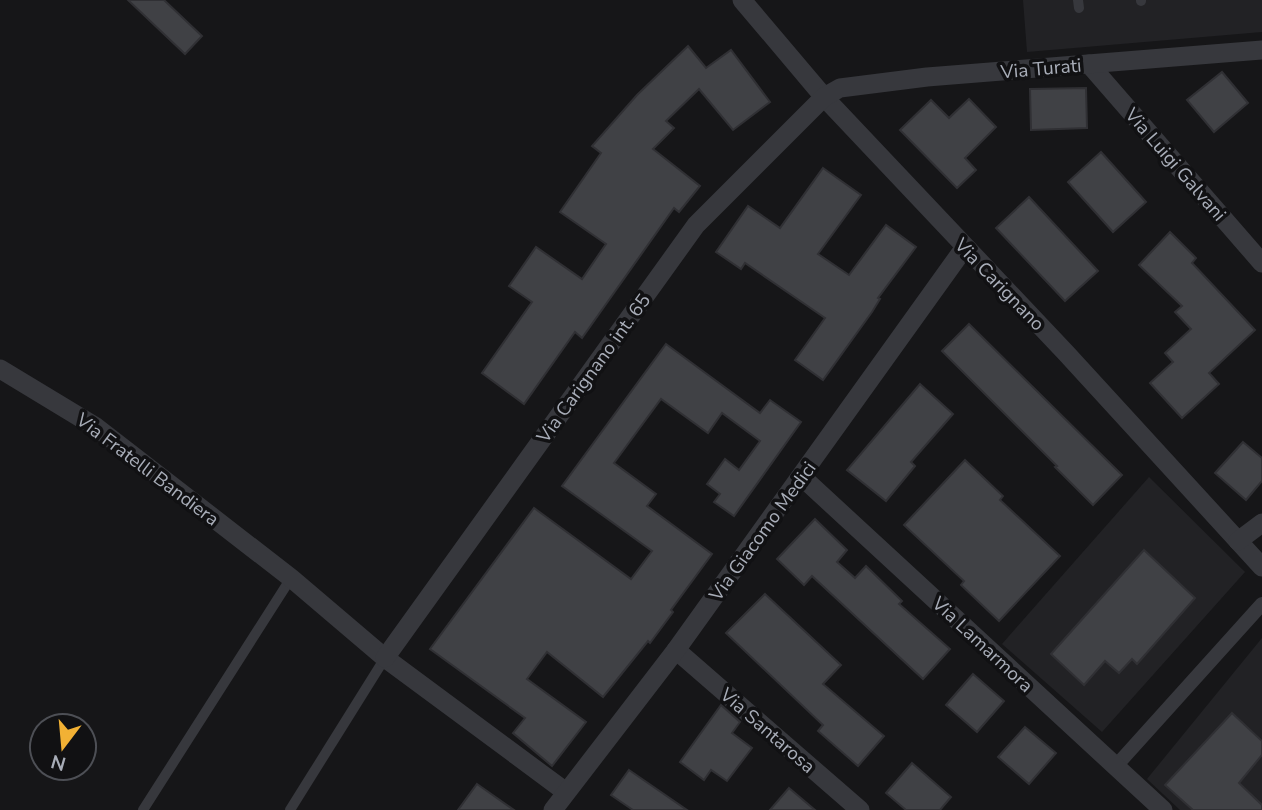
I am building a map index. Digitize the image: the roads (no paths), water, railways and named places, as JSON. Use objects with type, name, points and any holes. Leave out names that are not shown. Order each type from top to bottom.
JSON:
[{"type":"street","name":"Via Carignano","points":[[741,0],[824,97],[1066,353],[1262,567]]},
{"type":"street","name":"Via Turati","points":[[824,97],[840,88],[927,77],[1262,50]]},
{"type":"street","name":"Via Luigi Galvani","points":[[1089,64],[1262,263]]},
{"type":"street","name":"Via Carignano int. 65","points":[[385,658],[696,225],[824,97]]},
{"type":"street","name":"Via Giacomo Medici","points":[[553,810],[676,650],[965,247]]},
{"type":"street","name":"Via Fratelli Bandiera","points":[[0,369],[96,427],[291,578],[385,658],[566,792]]},
{"type":"street","name":"Via Lamarmora","points":[[802,477],[1164,810]]},
{"type":"street","points":[[1238,541],[1262,523]]},
{"type":"street","points":[[1116,766],[1262,604]]},
{"type":"street","name":"Via Santarosa","points":[[676,650],[860,810]]},
{"type":"lane","points":[[143,810],[291,578]]},
{"type":"lane","points":[[290,810],[385,658]]}]
